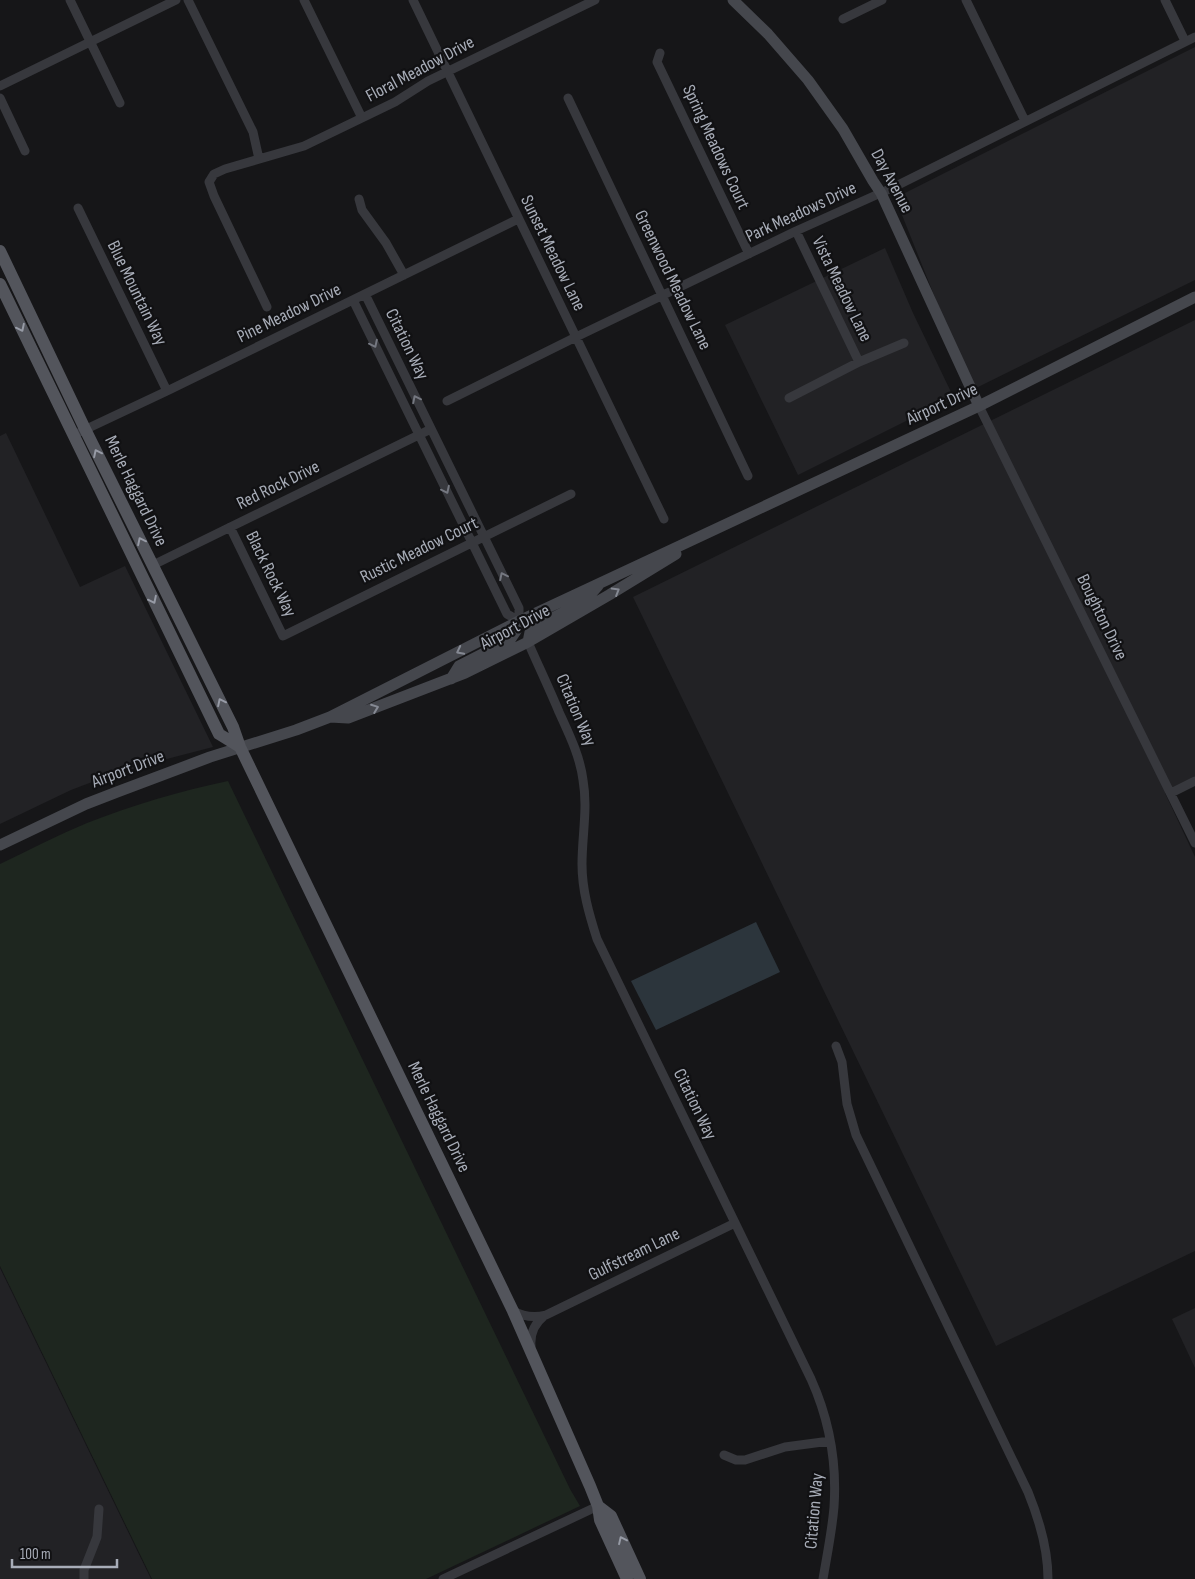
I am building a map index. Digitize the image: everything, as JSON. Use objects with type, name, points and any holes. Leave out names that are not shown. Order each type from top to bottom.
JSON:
[{"type":"main road","name":"Day Avenue","points":[[733,0],[768,34],[808,80],[843,129],[872,182],[881,193],[979,406]]},
{"type":"main road","name":"Merle Haggard Drive","points":[[0,251],[6,277],[85,429],[229,719],[240,747],[513,1311],[598,1506],[600,1520],[627,1579]]},
{"type":"main road","name":"Merle Haggard Drive","points":[[0,284],[219,734],[240,747]]},
{"type":"main road","name":"Airport Drive","points":[[0,845],[86,804],[210,756],[296,730],[330,717],[600,583],[979,406],[1195,297]]},
{"type":"main road","name":"Airport Drive","points":[[330,717],[348,718],[465,673],[528,642],[653,569],[701,536]]},
{"type":"main road","points":[[528,642],[530,632],[535,627],[584,602],[600,583]]},
{"type":"main road","points":[[451,678],[459,666],[510,640],[519,622]]},
{"type":"main road","name":"Merle Haggard Drive","points":[[598,1506],[611,1516],[640,1579]]},
{"type":"street","points":[[70,0],[120,103]]},
{"type":"street","points":[[0,86],[176,0]]},
{"type":"street","points":[[188,0],[252,132],[258,159]]},
{"type":"street","points":[[304,0],[362,118]]},
{"type":"street","name":"Sunset Meadow Lane","points":[[413,0],[664,519]]},
{"type":"street","name":"Floral Meadow Drive","points":[[267,307],[214,196],[209,182],[214,174],[224,169],[297,149],[395,102],[428,81],[595,0]]},
{"type":"street","points":[[843,19],[882,0]]},
{"type":"street","points":[[966,0],[1025,121]]},
{"type":"street","points":[[1165,0],[1185,42]]},
{"type":"street","name":"Park Meadows Drive","points":[[447,401],[796,231],[881,193],[1195,37]]},
{"type":"street","name":"Spring Meadows Court","points":[[660,53],[657,62],[749,254]]},
{"type":"street","points":[[0,98],[25,151]]},
{"type":"street","name":"Greenwood Meadow Lane","points":[[568,98],[748,476]]},
{"type":"street","points":[[359,199],[362,210],[386,243],[404,275]]},
{"type":"street","name":"Blue Mountain Way","points":[[78,208],[167,391]]},
{"type":"street","name":"Pine Meadow Drive","points":[[73,435],[518,219]]},
{"type":"street","name":"Vista Meadow Lane","points":[[796,231],[859,362]]},
{"type":"street","name":"Citation Way","points":[[365,294],[519,608],[519,622]]},
{"type":"street","name":"Citation Way","points":[[353,300],[507,614],[519,622]]},
{"type":"street","points":[[788,398],[859,362],[904,343]]},
{"type":"street","name":"Boughton Drive","points":[[979,406],[1195,843]]},
{"type":"street","name":"Red Rock Drive","points":[[153,565],[431,429]]},
{"type":"street","name":"Rustic Meadow Court","points":[[282,636],[571,494]]},
{"type":"street","name":"Black Rock Way","points":[[230,527],[282,636]]},
{"type":"street","name":"Citation Way","points":[[528,642],[571,737],[581,768],[586,806],[582,877],[586,901],[595,932],[813,1384],[823,1409],[834,1467],[832,1521],[823,1579]]},
{"type":"street","points":[[1171,793],[1195,781]]},
{"type":"street","points":[[836,1046],[842,1062],[850,1115],[860,1144],[1028,1492],[1043,1538],[1048,1579]]},
{"type":"street","name":"Gulfstream Lane","points":[[513,1311],[532,1317],[546,1315],[735,1223]]},
{"type":"street","name":"Gulfstream Lane","points":[[532,1354],[530,1344],[532,1334],[536,1325],[546,1315]]},
{"type":"street","points":[[724,1455],[732,1459],[745,1460],[785,1447],[830,1441]]},
{"type":"street","points":[[443,1579],[598,1506]]},
{"type":"street","points":[[84,1579],[84,1570],[97,1536],[99,1509]]},
{"type":"shaded area","points":[[1195,47],[1195,280],[972,390],[894,195],[897,197]]},
{"type":"shaded area","points":[[885,248],[913,313],[951,392],[948,400],[798,475],[725,325]]},
{"type":"shaded area","points":[[1195,320],[1195,778],[1165,793],[1195,857],[1195,1251],[996,1346],[633,597]]},
{"type":"shaded area","points":[[6,433],[80,587],[125,566],[213,747],[100,779],[71,790],[0,824],[0,436]]},
{"type":"shaded area","points":[[228,781],[570,1489],[580,1506],[426,1579],[152,1579],[0,1266],[0,864],[65,832],[104,816],[174,794]]},
{"type":"shaded area","points":[[756,922],[780,972],[656,1030],[631,981]]},
{"type":"shaded area","points":[[0,1268],[151,1579],[0,1579]]},
{"type":"shaded area","points":[[1195,1308],[1195,1368],[1172,1319]]}]
